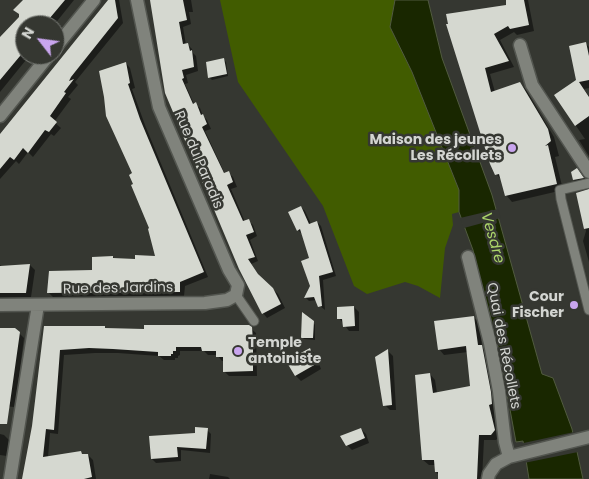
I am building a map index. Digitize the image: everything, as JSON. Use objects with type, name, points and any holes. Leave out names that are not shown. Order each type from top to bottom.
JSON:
[{"type":"street","points":[[65,36],[94,0]]},
{"type":"street","name":"Rue du Paradis","points":[[137,0],[159,106],[229,270],[238,284],[236,295]]},
{"type":"street","points":[[520,45],[532,85],[589,172]]},
{"type":"street","points":[[0,116],[41,65]]},
{"type":"street","name":"Quai des Récollets","points":[[468,257],[490,343],[499,391],[505,442],[515,455]]},
{"type":"street","name":"Rue des Jardins","points":[[0,305],[204,303],[227,300],[236,295]]},
{"type":"street","points":[[10,479],[38,305]]},
{"type":"street","points":[[488,479],[496,464],[515,455],[589,437]]},
{"type":"lane","points":[[589,183],[560,190],[589,310]]},
{"type":"lane","name":"Rue du Paradis","points":[[236,295],[254,321]]},
{"type":"green space","points":[[220,0],[395,0],[390,27],[412,72],[459,190],[459,212],[452,214],[453,225],[445,248],[440,298],[418,286],[405,282],[367,294],[354,286],[323,206],[238,82]]},
{"type":"water","name":"Vesdre","points":[[395,0],[428,0],[442,58],[492,195],[542,374],[553,378],[572,429],[583,479],[529,479],[523,441],[516,442],[499,350],[473,250],[459,212],[459,190],[412,72],[390,27]]},
{"type":"pier","points":[[498,209],[501,218],[464,228],[460,218]]},
{"type":"pier","points":[[574,432],[578,452],[524,463],[521,444],[519,444]]},
{"type":"building","points":[[23,0],[65,0],[52,15],[19,15],[13,10]]},
{"type":"building","points":[[108,0],[115,0],[118,18],[71,77],[69,81],[74,79],[50,116],[57,122],[49,132],[45,130],[28,153],[23,148],[14,160],[10,157],[0,169],[0,134],[56,65],[65,65],[65,53]]},
{"type":"building","points":[[150,0],[183,0],[187,20],[179,22],[183,44],[188,43],[190,51],[192,50],[194,67],[182,70],[184,78],[182,79],[193,104],[196,102],[201,115],[203,114],[207,124],[202,127],[224,173],[229,171],[233,182],[227,185],[243,221],[249,219],[254,232],[246,235],[255,257],[248,259],[258,274],[273,288],[281,304],[262,314],[239,269],[165,93]]},
{"type":"building","points":[[506,0],[524,0],[529,25],[510,29],[508,26],[494,34],[509,61],[485,68],[491,92],[520,82],[548,129],[551,141],[545,146],[548,145],[557,184],[505,196],[499,174],[495,175],[490,164],[446,24],[448,24],[446,14],[506,5]]},
{"type":"building","points":[[15,21],[15,62],[0,80],[0,37]]},
{"type":"building","points":[[586,42],[589,56],[589,80],[579,82],[589,97],[589,116],[575,126],[554,95],[576,80],[569,46]]},
{"type":"building","points":[[224,58],[227,74],[208,78],[206,62]]},
{"type":"building","points":[[126,62],[130,83],[128,84],[140,119],[204,272],[180,282],[180,292],[47,293],[49,271],[92,270],[92,257],[113,256],[113,258],[135,259],[135,255],[155,256],[149,228],[131,185],[133,184],[129,175],[132,173],[106,116],[99,71]]},
{"type":"building","points":[[577,168],[584,178],[573,180],[571,172]]},
{"type":"building","points":[[589,189],[589,228],[584,229],[576,193]]},
{"type":"building","points":[[301,206],[309,224],[317,221],[333,272],[319,276],[322,306],[318,307],[314,297],[304,298],[310,286],[301,261],[309,258],[300,229],[297,231],[288,212]]},
{"type":"building","points":[[30,264],[26,293],[0,293],[0,266]]},
{"type":"building","points":[[354,306],[355,326],[343,327],[342,319],[337,319],[337,307]]},
{"type":"building","points":[[302,312],[314,321],[313,338],[301,338]]},
{"type":"building","points":[[474,316],[478,345],[482,345],[491,392],[492,404],[489,405],[495,430],[491,435],[479,435],[477,479],[438,479],[434,460],[422,460],[415,375],[430,373],[433,393],[470,386],[466,346],[438,350],[434,321]]},
{"type":"building","points":[[144,325],[249,325],[252,327],[253,371],[223,372],[223,357],[216,357],[216,351],[202,351],[201,347],[176,347],[176,351],[173,351],[171,356],[158,356],[158,352],[113,349],[60,350],[54,430],[46,429],[43,457],[81,451],[82,454],[88,454],[92,477],[84,479],[22,479],[32,426],[44,326],[105,326],[105,328],[144,329]]},
{"type":"building","points":[[0,328],[15,328],[20,332],[7,424],[0,424]]},
{"type":"building","points":[[310,348],[316,364],[295,376],[286,361]]},
{"type":"building","points":[[388,349],[392,405],[383,406],[375,357]]},
{"type":"building","points":[[195,427],[208,428],[206,449],[177,447],[178,457],[151,459],[149,436],[195,433]]},
{"type":"building","points":[[361,428],[365,438],[346,446],[340,436]]},
{"type":"place","name":"Maison des jeunes Les Récollets","points":[[512,148]]},
{"type":"place","name":"Cour Fischer","points":[[574,305]]},
{"type":"place","name":"Temple antoiniste","points":[[238,351]]}]
